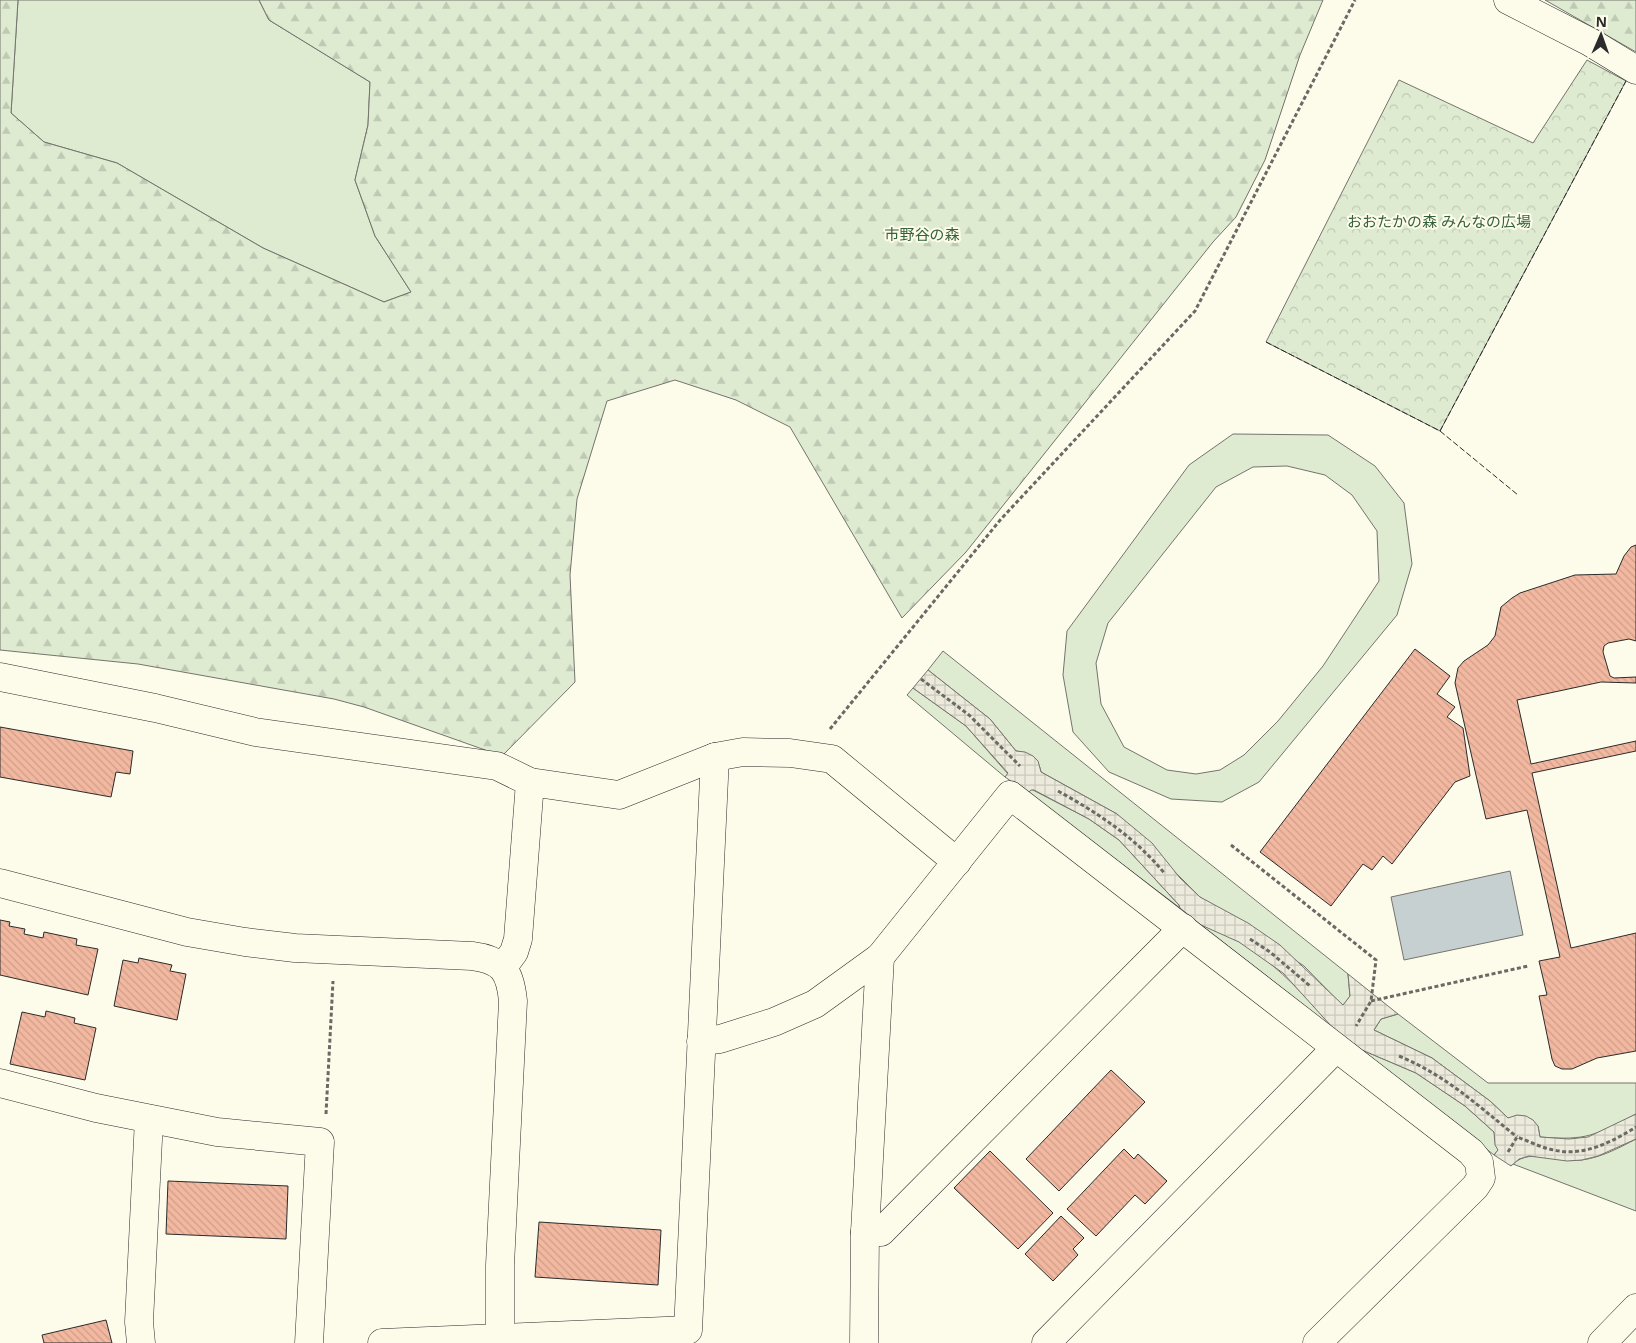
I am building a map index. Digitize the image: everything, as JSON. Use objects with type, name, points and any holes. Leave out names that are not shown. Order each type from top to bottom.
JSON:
[{"type":"street","points":[[1508,0],[1590,42],[1636,70]]},
{"type":"street","points":[[0,677],[155,708],[255,732],[497,766],[530,782],[619,795],[715,758],[743,752],[790,753],[832,759],[956,862]]},
{"type":"street","points":[[382,1343],[688,1337],[715,758]]},
{"type":"street","points":[[503,967],[514,952],[518,935],[530,782]]},
{"type":"street","points":[[701,1041],[720,1039],[774,1022],[815,1004],[880,957],[1010,795],[1183,928],[1344,1040],[1470,1152],[1478,1162],[1482,1178],[1317,1343]]},
{"type":"street","points":[[0,883],[187,932],[295,948],[472,956],[490,958],[503,967],[511,982],[513,1001],[500,1265],[500,1340]]},
{"type":"street","points":[[865,1232],[881,1232],[1183,928]]},
{"type":"street","points":[[864,1343],[865,1232],[880,957]]},
{"type":"street","points":[[1046,1343],[1344,1040]]},
{"type":"street","points":[[0,1083],[96,1108],[217,1132],[320,1142],[309,1343]]},
{"type":"street","points":[[141,1343],[139,1322],[149,1119]]},
{"type":"street","points":[[1602,1343],[1636,1308]]},
{"type":"path","points":[[832,759],[829,730],[1001,519],[1195,311],[1355,0]]},
{"type":"path","points":[[921,678],[969,715],[1026,772]]},
{"type":"path","points":[[1057,790],[1105,818],[1138,844],[1171,881]]},
{"type":"path","points":[[1231,846],[1376,960],[1372,1001],[1355,1028],[1344,1040]]},
{"type":"path","points":[[1372,1001],[1528,966]]},
{"type":"path","points":[[320,1142],[326,1129],[333,972]]},
{"type":"path","points":[[1355,1028],[1363,1033]]},
{"type":"path","points":[[1395,1054],[1418,1064],[1444,1079],[1470,1097],[1517,1137],[1555,1151],[1584,1151],[1616,1140],[1636,1127]]},
{"type":"path","points":[[1503,1160],[1517,1137]]},
{"type":"green space","name":"市野谷の森","points":[[0,0],[18,0],[11,113],[44,142],[117,163],[263,248],[384,302],[411,292],[375,236],[355,180],[368,125],[370,82],[269,20],[259,0],[1323,0],[1300,55],[1265,160],[1236,217],[1213,242],[966,552],[902,618],[790,427],[736,400],[675,380],[607,401],[577,499],[570,575],[575,682],[502,756],[364,707],[334,699],[138,664],[0,650]]},
{"type":"green space","points":[[18,0],[259,0],[269,20],[370,82],[368,125],[355,180],[375,236],[411,292],[384,302],[263,248],[117,163],[44,142],[11,113]]},
{"type":"green space","points":[[1545,0],[1636,0],[1636,52]]},
{"type":"green space","name":"おおたかの森 みんなの広場","points":[[1587,60],[1626,81],[1440,431],[1266,342],[1399,80],[1533,143]]},
{"type":"green space","points":[[1233,434],[1328,435],[1375,466],[1404,503],[1412,564],[1397,615],[1259,782],[1222,802],[1171,799],[1109,772],[1073,732],[1063,675],[1067,631],[1189,465]],"holes":[[[1287,466],[1325,475],[1352,495],[1377,531],[1379,581],[1323,666],[1278,721],[1244,755],[1220,770],[1196,774],[1167,770],[1124,747],[1101,704],[1096,663],[1108,623],[1216,487],[1253,467]]]},
{"type":"green space","points":[[943,651],[1348,974],[1350,996],[1343,1006],[1304,966],[1200,897],[1117,814],[1041,772],[1038,763],[1033,757],[1016,751],[990,719],[928,670]]},
{"type":"green space","points":[[913,688],[966,726],[1008,774],[1005,777],[907,695]]},
{"type":"green space","points":[[1031,789],[1089,819],[1119,840],[1180,908],[1028,793]]},
{"type":"green space","points":[[1201,925],[1240,942],[1258,954],[1290,981],[1333,1028]]},
{"type":"green space","points":[[1398,1014],[1488,1083],[1636,1083],[1636,1114],[1591,1135],[1569,1138],[1540,1137],[1538,1126],[1508,1118],[1490,1101],[1432,1058],[1374,1030],[1381,1019]]},
{"type":"green space","points":[[1362,1050],[1416,1073],[1465,1106],[1494,1132],[1498,1150],[1494,1155]]},
{"type":"green space","points":[[1636,1139],[1636,1211],[1513,1164],[1520,1159],[1537,1156],[1572,1160],[1588,1159],[1609,1152]]},
{"type":"shaded area","points":[[928,670],[990,719],[1016,751],[1025,752],[1033,756],[1038,761],[1041,772],[1117,814],[1152,843],[1180,878],[1200,897],[1248,923],[1280,945],[1343,1005],[1350,996],[1348,974],[1398,1014],[1381,1019],[1374,1030],[1432,1058],[1490,1101],[1508,1118],[1517,1115],[1526,1116],[1533,1120],[1538,1126],[1540,1137],[1569,1139],[1588,1137],[1636,1114],[1636,1139],[1598,1156],[1582,1160],[1567,1161],[1529,1156],[1519,1159],[1511,1166],[1494,1155],[1498,1150],[1495,1145],[1494,1132],[1465,1106],[1416,1073],[1362,1050],[1333,1028],[1283,973],[1239,942],[1201,925],[1180,908],[1119,840],[1089,819],[1034,790],[1028,793],[1005,777],[1008,773],[966,726],[913,688]]},
{"type":"shaded area","points":[[1510,871],[1523,935],[1404,960],[1391,897]]},
{"type":"building","points":[[1636,545],[1636,641],[1629,639],[1608,643],[1604,646],[1603,652],[1610,676],[1614,678],[1636,677],[1636,683],[1601,682],[1517,700],[1531,764],[1636,741],[1636,751],[1532,773],[1571,948],[1636,933],[1636,1051],[1597,1058],[1572,1069],[1562,1069],[1555,1066],[1552,1059],[1539,996],[1547,995],[1539,961],[1560,957],[1527,810],[1486,819],[1455,683],[1458,668],[1464,661],[1488,645],[1495,636],[1501,607],[1512,598],[1520,593],[1575,575],[1616,574],[1624,556],[1631,547]]},
{"type":"building","points":[[1415,649],[1450,676],[1437,694],[1455,707],[1447,717],[1463,728],[1470,776],[1455,782],[1392,864],[1383,856],[1372,870],[1363,864],[1331,906],[1260,852]]},
{"type":"building","points":[[0,727],[133,751],[130,774],[116,772],[111,797],[0,777]]},
{"type":"building","points":[[0,920],[10,922],[9,926],[25,929],[24,934],[43,938],[44,932],[77,939],[76,945],[98,949],[88,995],[0,975]]},
{"type":"building","points":[[139,958],[172,965],[170,971],[186,974],[177,1020],[114,1006],[123,960],[138,963]]},
{"type":"building","points":[[46,1011],[75,1018],[74,1023],[96,1028],[85,1080],[10,1064],[22,1012],[45,1017]]},
{"type":"building","points":[[1111,1070],[1145,1102],[1059,1191],[1026,1159]]},
{"type":"building","points":[[1124,1149],[1134,1159],[1138,1154],[1167,1181],[1145,1204],[1135,1195],[1096,1236],[1067,1209]]},
{"type":"building","points":[[990,1151],[1053,1213],[1018,1249],[954,1188]]},
{"type":"building","points":[[168,1181],[288,1186],[286,1239],[166,1234]]},
{"type":"building","points":[[1061,1216],[1084,1238],[1073,1249],[1078,1255],[1053,1281],[1025,1254]]},
{"type":"building","points":[[539,1222],[661,1230],[658,1285],[535,1277]]},
{"type":"building","points":[[106,1320],[112,1343],[44,1343],[42,1335]]},
{"type":"fence","points":[[1440,431],[1626,81]]},
{"type":"fence","points":[[1266,342],[1440,431],[1518,495]]}]
